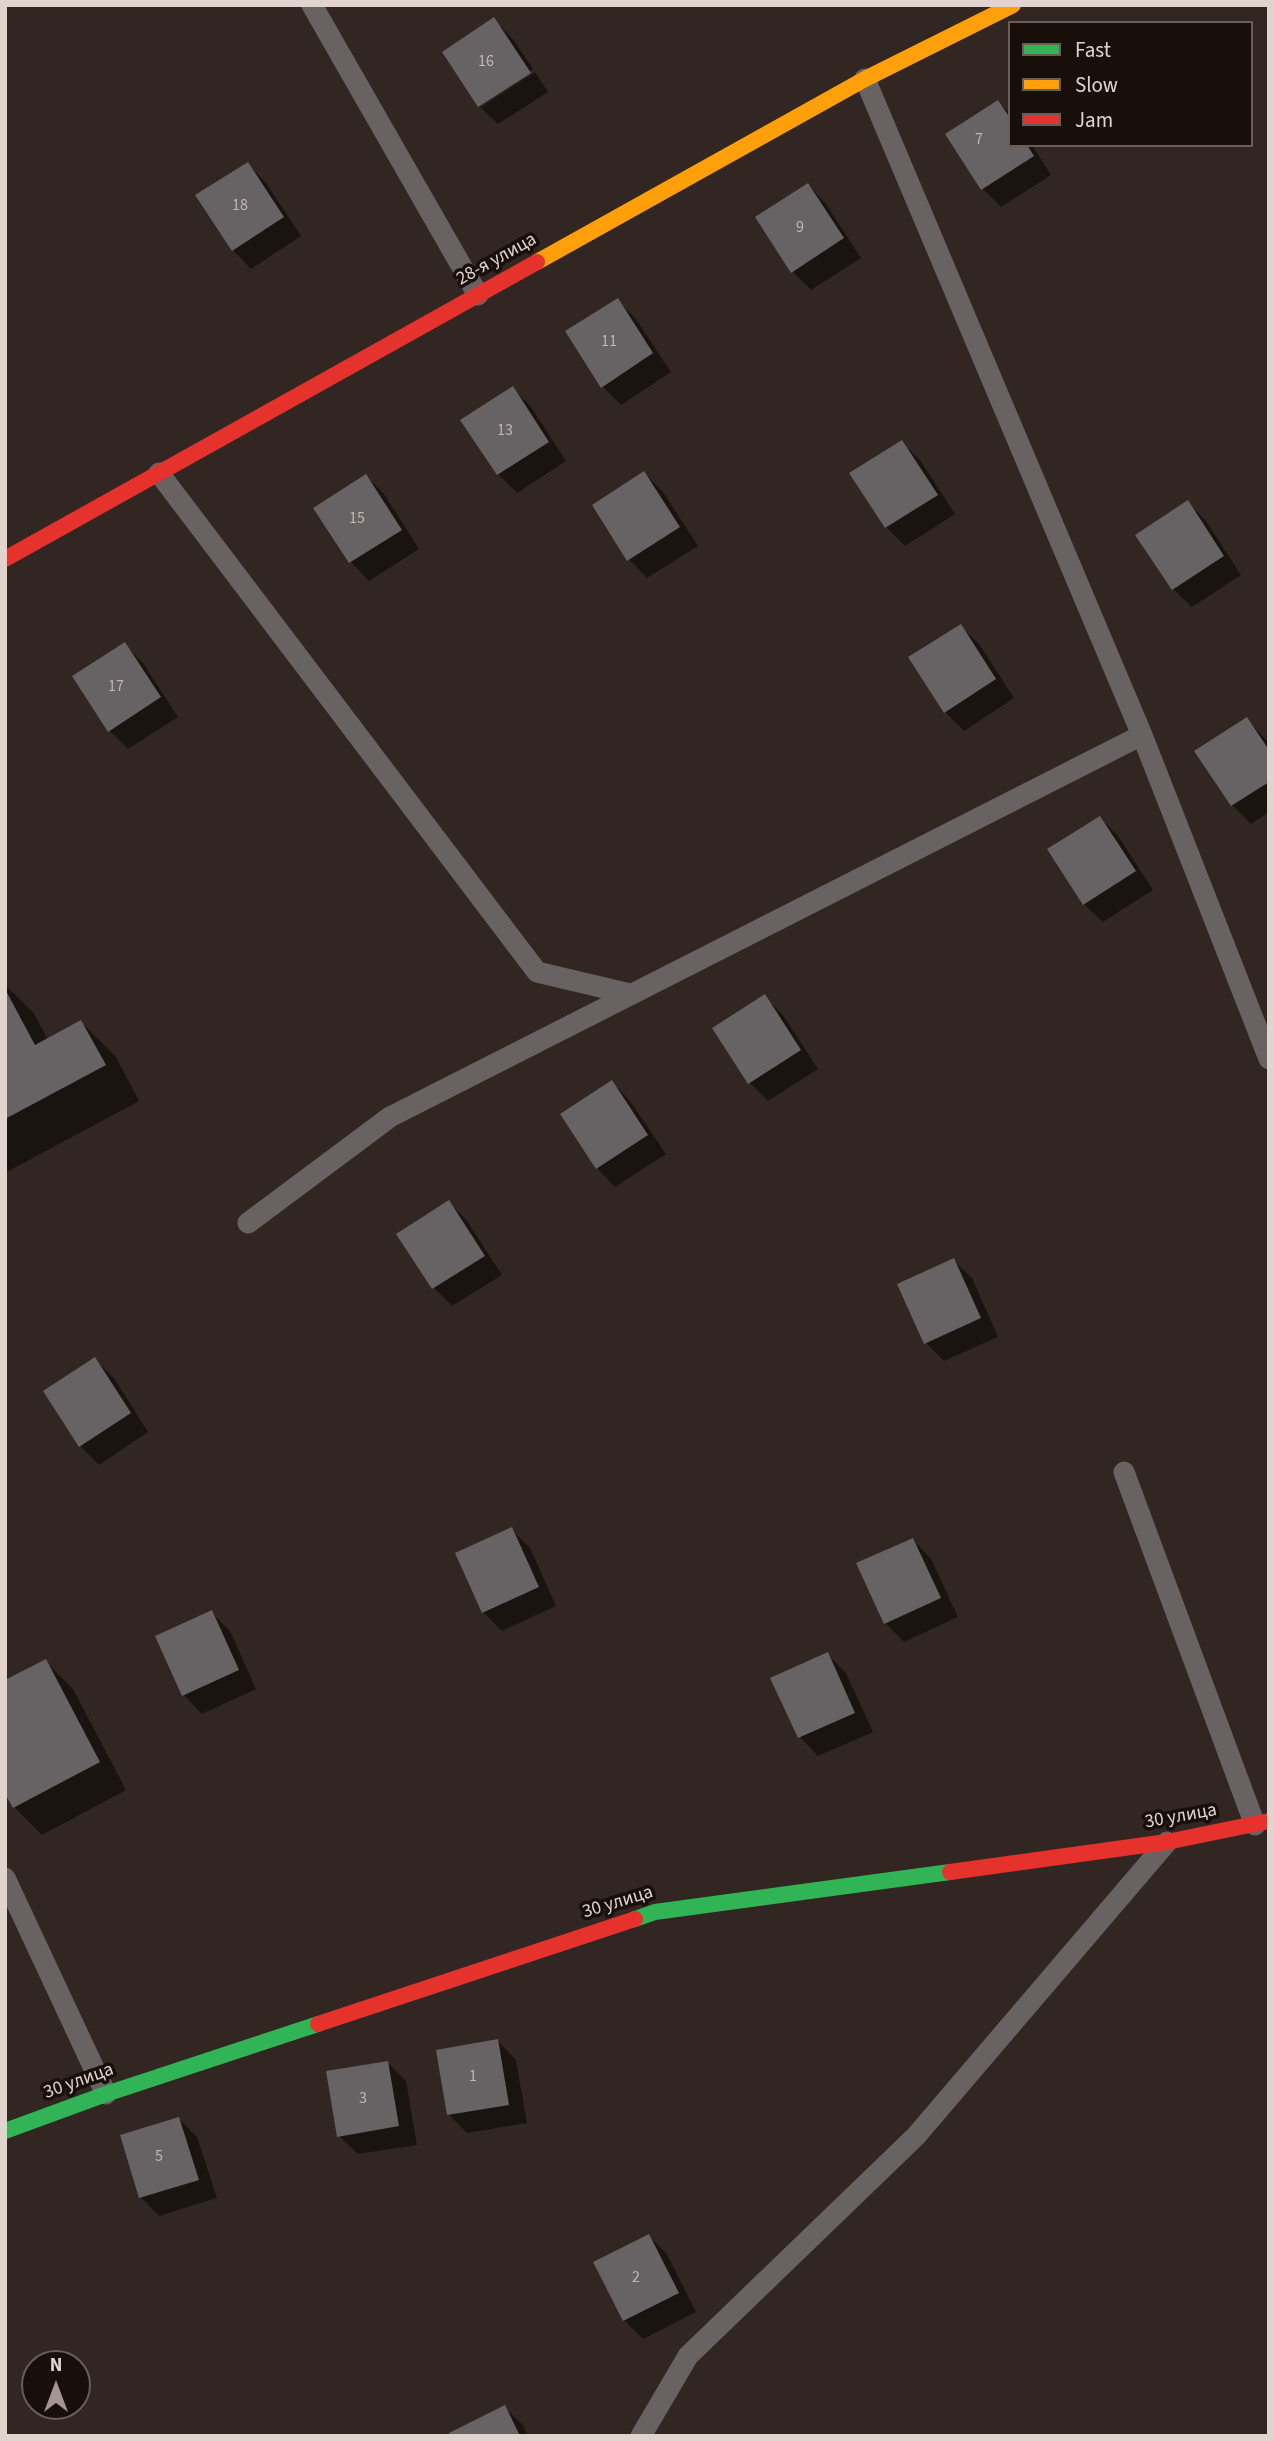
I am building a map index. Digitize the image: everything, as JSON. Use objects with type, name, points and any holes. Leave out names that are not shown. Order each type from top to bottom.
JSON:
[{"type":"street","name":"28-я улица","points":[[5,559],[865,79],[1013,5]]},
{"type":"street","name":"30 улица","points":[[5,2131],[106,2094],[655,1912],[1167,1842],[1262,1823]]},
{"type":"lane","points":[[312,5],[478,295]]},
{"type":"lane","points":[[865,79],[1142,735],[1269,1059]]},
{"type":"lane","points":[[159,473],[537,972],[631,994]]},
{"type":"lane","points":[[247,1223],[390,1117],[1142,735]]},
{"type":"lane","points":[[1124,1472],[1262,1823]]},
{"type":"lane","points":[[641,2436],[688,2356],[916,2136],[1167,1842]]},
{"type":"lane","points":[[5,1878],[106,2094]]},
{"type":"building","points":[[494,17],[531,73],[478,107],[442,52]]},
{"type":"building","points":[[998,100],[1008,115],[1008,147],[1028,147],[1034,156],[981,190],[945,134]]},
{"type":"building","points":[[248,162],[284,217],[232,251],[195,195]]},
{"type":"building","points":[[808,183],[844,238],[791,273],[755,217]]},
{"type":"building","points":[[618,298],[653,353],[601,388],[565,331]]},
{"type":"building","points":[[513,386],[549,442],[497,475],[460,420]]},
{"type":"building","points":[[902,440],[938,495],[885,528],[849,473]]},
{"type":"building","points":[[644,471],[680,527],[627,561],[592,505]]},
{"type":"building","points":[[366,474],[402,530],[349,563],[313,508]]},
{"type":"building","points":[[1188,500],[1224,556],[1172,590],[1135,535]]},
{"type":"building","points":[[961,624],[996,679],[944,713],[908,657]]},
{"type":"building","points":[[125,642],[161,697],[108,732],[72,676]]},
{"type":"building","points":[[1247,717],[1269,750],[1269,782],[1231,806],[1194,751]]},
{"type":"building","points":[[1100,816],[1136,871],[1083,905],[1047,849]]},
{"type":"building","points":[[5,989],[35,1045],[81,1020],[106,1065],[5,1119]]},
{"type":"building","points":[[765,994],[801,1050],[748,1084],[712,1028]]},
{"type":"building","points":[[612,1080],[648,1135],[596,1169],[560,1114]]},
{"type":"building","points":[[449,1200],[485,1256],[432,1289],[396,1234]]},
{"type":"building","points":[[954,1258],[981,1318],[924,1344],[897,1284]]},
{"type":"building","points":[[95,1357],[131,1413],[79,1447],[43,1391]]},
{"type":"building","points":[[512,1527],[539,1587],[482,1613],[455,1553]]},
{"type":"building","points":[[913,1538],[941,1598],[884,1624],[856,1563]]},
{"type":"building","points":[[212,1610],[239,1670],[182,1696],[155,1636]]},
{"type":"building","points":[[828,1652],[855,1713],[798,1738],[770,1678]]},
{"type":"building","points":[[46,1659],[100,1762],[13,1808],[5,1794],[5,1680]]},
{"type":"building","points":[[498,2039],[509,2105],[447,2115],[436,2050]]},
{"type":"building","points":[[388,2061],[399,2126],[337,2137],[326,2071]]},
{"type":"building","points":[[179,2117],[199,2180],[139,2198],[120,2135]]},
{"type":"building","points":[[649,2234],[679,2293],[623,2321],[593,2262]]},
{"type":"building","points":[[505,2405],[520,2436],[450,2436],[449,2433]]},
{"type":"traffic: fast","points":[[635,1919],[655,1912],[950,1872]]},
{"type":"traffic: fast","points":[[5,2131],[106,2094],[318,2024]]},
{"type":"traffic: slow","points":[[537,262],[865,79],[1013,5]]},
{"type":"traffic: jam","points":[[5,559],[537,262]]},
{"type":"traffic: jam","points":[[950,1872],[1167,1842],[1269,1821]]},
{"type":"traffic: jam","points":[[318,2024],[635,1919]]}]
